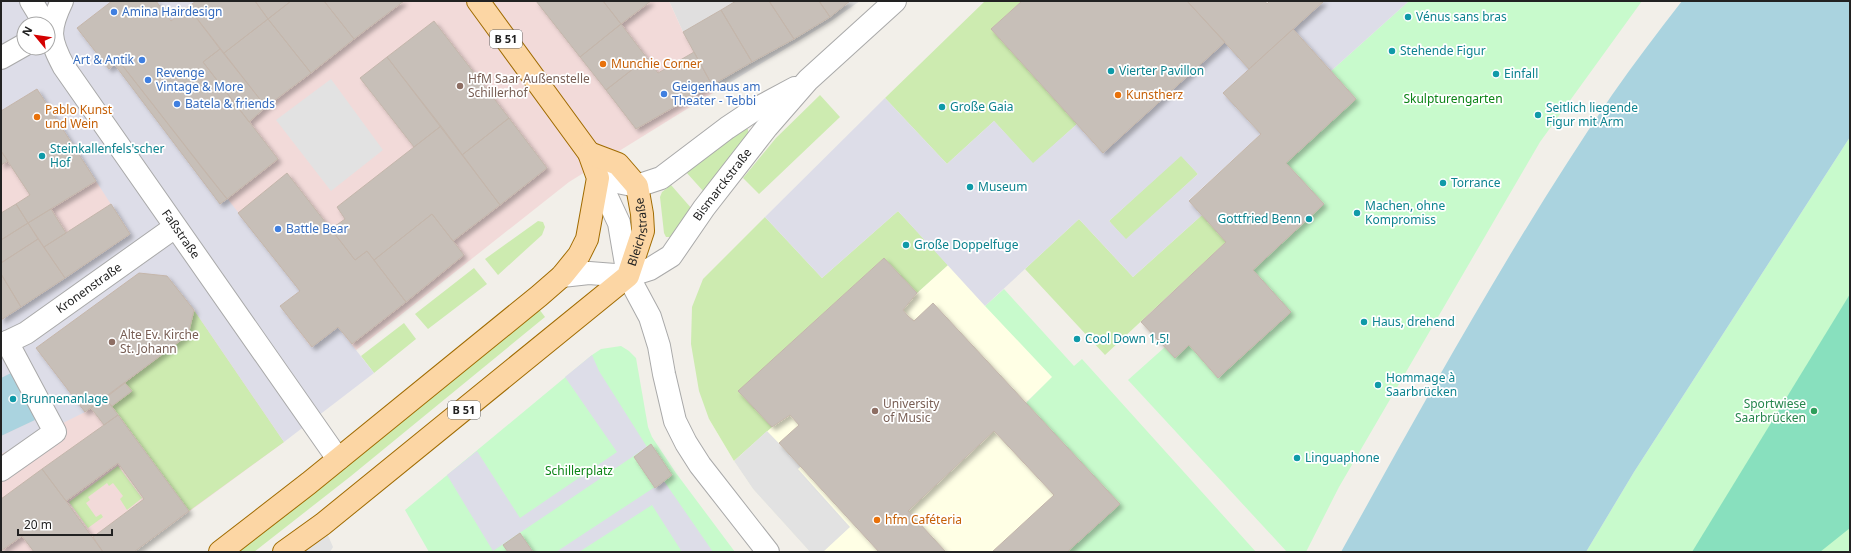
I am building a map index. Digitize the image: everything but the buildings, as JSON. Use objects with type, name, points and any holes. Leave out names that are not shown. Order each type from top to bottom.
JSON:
[{"type":"main road","name":"B 51","points":[[478,1],[589,153],[598,178]]},
{"type":"main road","name":"Bleichstraße","points":[[589,153],[618,164],[637,186],[642,214],[643,231],[628,276]]},
{"type":"main road","points":[[220,552],[338,459],[562,276],[579,255],[587,238],[598,178]]},
{"type":"main road","name":"B 51","points":[[284,552],[340,510],[628,276]]},
{"type":"street","points":[[31,1],[39,16]]},
{"type":"street","name":"Faßstraße","points":[[54,16],[62,1]]},
{"type":"street","name":"Bismarckstraße","points":[[628,276],[650,269],[671,256],[704,208],[739,162],[808,80],[895,1]]},
{"type":"street","points":[[1,58],[16,50]]},
{"type":"street","name":"Faßstraße","points":[[56,53],[64,68],[338,459]]},
{"type":"street","name":"Bismarckstraße","points":[[637,186],[660,178],[726,128],[754,110],[808,80]]},
{"type":"street","points":[[598,178],[619,223],[628,276],[650,317],[659,346],[675,421],[700,466],[768,552]]},
{"type":"street","name":"Bleichstraße","points":[[598,178],[637,186]]},
{"type":"street","name":"Kronenstraße","points":[[4,343],[26,332],[175,227]]},
{"type":"street","points":[[562,276],[589,274],[628,276]]},
{"type":"street","points":[[1,470],[56,432],[4,343]]},
{"type":"shaded area","points":[[1,1],[669,1],[683,32],[716,91],[569,182],[269,419],[284,442],[134,552],[1,552]]},
{"type":"shaded area","points":[[1,1],[112,1],[77,28],[109,69],[119,61],[300,291],[280,306],[311,347],[338,327],[374,373],[284,442],[194,310],[167,276],[139,273],[36,348],[85,412],[1,454],[1,436],[35,420],[12,373],[1,378],[1,320],[130,234],[37,89],[1,111]]},
{"type":"shaded area","points":[[156,1],[196,1],[171,21]]},
{"type":"shaded area","points":[[669,1],[860,1],[831,21],[716,91],[683,32]]},
{"type":"shaded area","points":[[1324,1],[1409,1],[1331,71],[1293,29]]},
{"type":"shaded area","name":"Museum","points":[[1225,42],[1249,69],[1224,93],[1261,134],[1189,200],[1202,215],[1133,277],[1079,219],[985,306],[898,211],[822,278],[765,217],[885,98],[947,164],[994,121],[1033,163],[1077,124],[1103,153]],"holes":[[[1181,156],[1198,174],[1126,239],[1109,221]]]},
{"type":"shaded area","points":[[331,79],[383,150],[331,191],[276,120]]},
{"type":"shaded area","name":"University of Music","points":[[884,258],[917,293],[948,265],[1053,377],[1026,402],[1120,504],[1067,552],[810,552],[753,489],[734,461],[709,419]]},
{"type":"shaded area","name":"Schillerplatz","points":[[592,355],[599,371],[647,447],[493,551],[447,475],[477,451],[520,518],[617,452],[565,377]]},
{"type":"shaded area","points":[[767,431],[801,466],[798,469],[850,527],[823,552],[810,552],[753,489],[734,461]]},
{"type":"shaded area","name":"Schillerplatz","points":[[664,481],[713,552],[682,552],[652,505],[579,552],[556,552]]},
{"type":"shaded area","points":[[323,524],[333,547],[330,552],[284,552]]},
{"type":"green space","points":[[985,1],[1022,1],[991,29],[1077,124],[1033,164],[994,121],[947,164],[885,98]]},
{"type":"green space","name":"Skulpturengarten","points":[[1409,1],[1642,1],[1540,142],[1339,487],[1306,552],[1287,552],[1128,380],[1165,347],[1175,358],[1189,345],[1219,378],[1290,312],[1253,270],[1324,204],[1286,163],[1356,99],[1331,71]]},
{"type":"green space","points":[[820,95],[840,117],[759,194],[743,178],[776,138]]},
{"type":"green space","points":[[744,129],[748,129],[748,134],[704,192],[686,172]]},
{"type":"green space","points":[[1850,137],[1850,552],[1586,552],[1634,472]]},
{"type":"green space","points":[[1181,155],[1198,174],[1126,240],[1109,221]]},
{"type":"green space","points":[[671,185],[692,209],[670,237],[666,237],[664,233],[660,197],[662,192]]},
{"type":"green space","points":[[898,211],[948,265],[917,293],[884,258],[739,391],[772,427],[734,461],[709,419],[699,391],[691,344],[692,307],[703,279],[765,217],[822,278]]},
{"type":"green space","points":[[1202,215],[1226,242],[1105,355],[1025,269],[1079,219],[1133,277]]},
{"type":"green space","points":[[538,221],[543,222],[545,227],[542,235],[498,275],[485,259]]},
{"type":"green space","points":[[474,268],[487,284],[428,329],[415,314]]},
{"type":"green space","points":[[1004,289],[1074,366],[1082,359],[1256,552],[1067,552],[1120,504],[1026,403],[1052,377],[985,306]]},
{"type":"green space","name":"Sportwiese Saarbrücken","points":[[1850,294],[1850,528],[1820,552],[1692,552]]},
{"type":"green space","points":[[539,309],[545,317],[351,476],[254,552],[235,552]]},
{"type":"green space","points":[[194,310],[284,442],[189,511],[112,406],[132,391],[125,383],[188,335]]},
{"type":"green space","points":[[404,323],[416,339],[374,373],[361,356]]},
{"type":"green space","name":"Schillerplatz","points":[[621,346],[636,358],[648,427],[652,437],[676,473],[735,552],[429,552],[405,510],[592,355],[601,349]]},
{"type":"green space","points":[[118,466],[142,498],[127,510],[120,499],[123,496],[113,483],[109,486],[107,483],[88,497],[90,500],[86,503],[96,517],[101,514],[103,517],[88,528],[69,502]]},
{"type":"water","points":[[1682,1],[1850,1],[1850,137],[1634,472],[1586,552],[1341,552],[1471,320],[1505,263],[1575,150],[1612,95],[1637,59]]},
{"type":"water","name":"Brunnenanlage","points":[[13,372],[35,420],[1,436],[1,378]]},
{"type":"place","name":"Amina Hairdesign","points":[[114,12]]},
{"type":"place","name":"Vénus sans bras","points":[[1408,17]]},
{"type":"place","name":"Stehende Figur","points":[[1392,51]]},
{"type":"place","name":"Art & Antik","points":[[142,60]]},
{"type":"place","name":"Munchie Corner","points":[[603,64]]},
{"type":"place","name":"Vierter Pavillon","points":[[1111,71]]},
{"type":"place","name":"Einfall","points":[[1496,74]]},
{"type":"place","name":"Revenge Vintage & More","points":[[148,80]]},
{"type":"place","name":"HfM Saar Außenstelle Schillerhof","points":[[460,86]]},
{"type":"place","name":"Geigenhaus am Theater - Tebbi","points":[[664,94]]},
{"type":"place","name":"Kunstherz","points":[[1118,95]]},
{"type":"place","name":"Batela & friends","points":[[177,104]]},
{"type":"place","name":"Große Gaia","points":[[942,107]]},
{"type":"place","name":"Seitlich liegende Figur mit Arm","points":[[1538,115]]},
{"type":"place","name":"Pablo Kunst und Wein","points":[[37,117]]},
{"type":"place","name":"Steinkallenfels'scher Hof","points":[[42,156]]},
{"type":"place","name":"Torrance","points":[[1443,183]]},
{"type":"place","name":"Museum","points":[[970,187]]},
{"type":"place","name":"Machen, ohne Kompromiss","points":[[1357,213]]},
{"type":"place","name":"Gottfried Benn","points":[[1309,219]]},
{"type":"place","name":"Battle Bear","points":[[278,229]]},
{"type":"place","name":"Große Doppelfuge","points":[[906,245]]},
{"type":"place","name":"Haus, drehend","points":[[1364,322]]},
{"type":"place","name":"Cool Down 1,5!","points":[[1077,339]]},
{"type":"place","name":"Alte Ev. Kirche St. Johann","points":[[112,342]]},
{"type":"place","name":"Hommage à Saarbrücken","points":[[1378,385]]},
{"type":"place","name":"Brunnenanlage","points":[[13,399]]},
{"type":"place","name":"University of Music","points":[[875,411]]},
{"type":"place","name":"Sportwiese Saarbrücken","points":[[1814,411]]},
{"type":"place","name":"Linguaphone","points":[[1297,458]]},
{"type":"place","name":"hfm Caféteria","points":[[877,520]]}]
